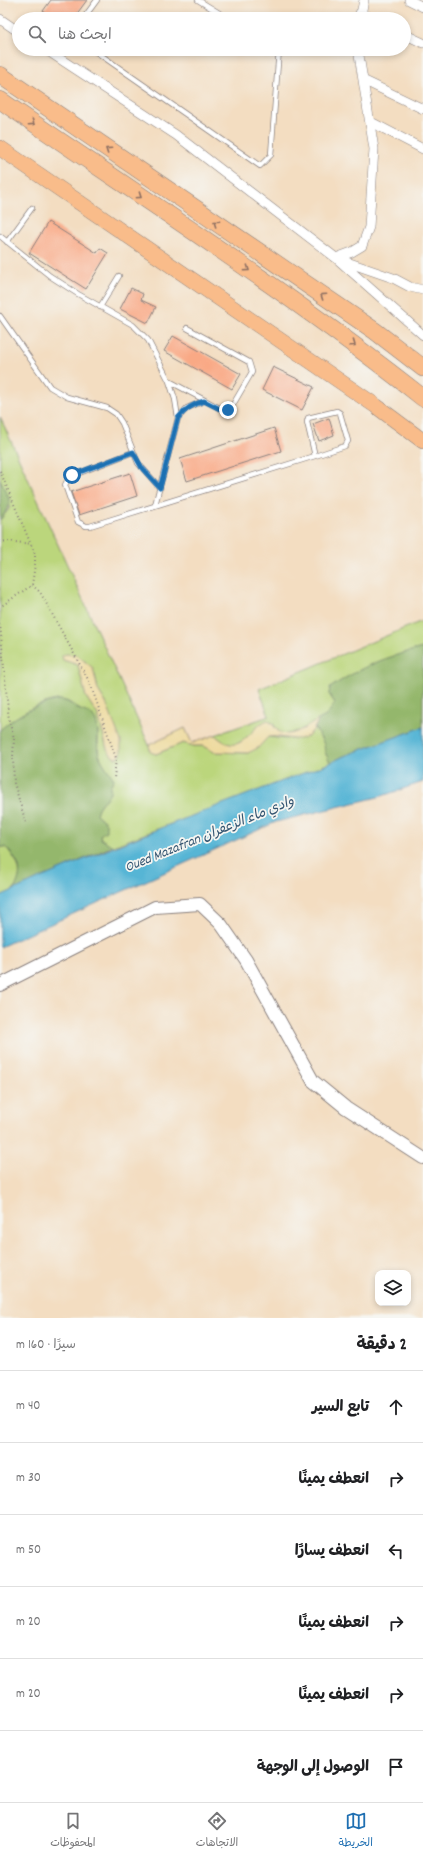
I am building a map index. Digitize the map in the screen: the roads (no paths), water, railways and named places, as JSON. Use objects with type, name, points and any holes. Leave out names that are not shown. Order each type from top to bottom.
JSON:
[{"type":"highway","points":[[0,76],[368,327],[423,368]]},
{"type":"highway","points":[[0,100],[368,354],[423,398]]},
{"type":"main road","points":[[0,148],[369,402],[423,441]]},
{"type":"street","points":[[361,12],[364,0]]},
{"type":"street","points":[[409,0],[423,7]]},
{"type":"street","points":[[0,19],[12,27]]},
{"type":"street","points":[[411,37],[423,43]]},
{"type":"street","points":[[65,56],[176,135],[336,258],[423,335]]},
{"type":"street","points":[[336,258],[352,252],[362,246],[369,227],[374,149],[359,56]]},
{"type":"street","points":[[363,80],[423,109]]},
{"type":"street","points":[[370,122],[423,149]]},
{"type":"street","points":[[336,258],[393,278],[410,287],[423,290]]},
{"type":"street","points":[[0,984],[155,907],[200,904],[221,924],[246,960],[313,1081],[346,1108],[423,1158]]},
{"type":"lane","points":[[88,12],[96,0]]},
{"type":"lane","points":[[198,0],[218,12]]},
{"type":"lane","points":[[102,56],[260,166],[271,155],[278,56]]},
{"type":"lane","points":[[7,242],[32,208]]},
{"type":"lane","points":[[0,236],[50,276],[100,307],[133,325],[148,340],[169,381],[175,400],[178,418],[155,505]]},
{"type":"lane","points":[[100,307],[119,276]]},
{"type":"lane","points":[[0,316],[50,387],[67,397],[107,408],[116,414],[122,422],[133,452],[142,468],[160,488]]},
{"type":"lane","points":[[169,381],[222,410],[230,409],[250,375],[252,368],[249,362],[187,328]]},
{"type":"lane","points":[[178,418],[187,408],[204,401]]},
{"type":"lane","points":[[133,452],[69,477],[65,485],[78,522],[86,526],[90,526],[155,505],[315,456],[345,446],[348,443],[340,413],[337,411],[308,418],[307,422],[315,456]]},
{"type":"water","name":"Oued Mazafran وادي ماء الزعفران","points":[[423,727],[423,782],[382,796],[276,822],[0,947],[0,896],[82,860],[164,827],[330,763],[344,756]]}]
